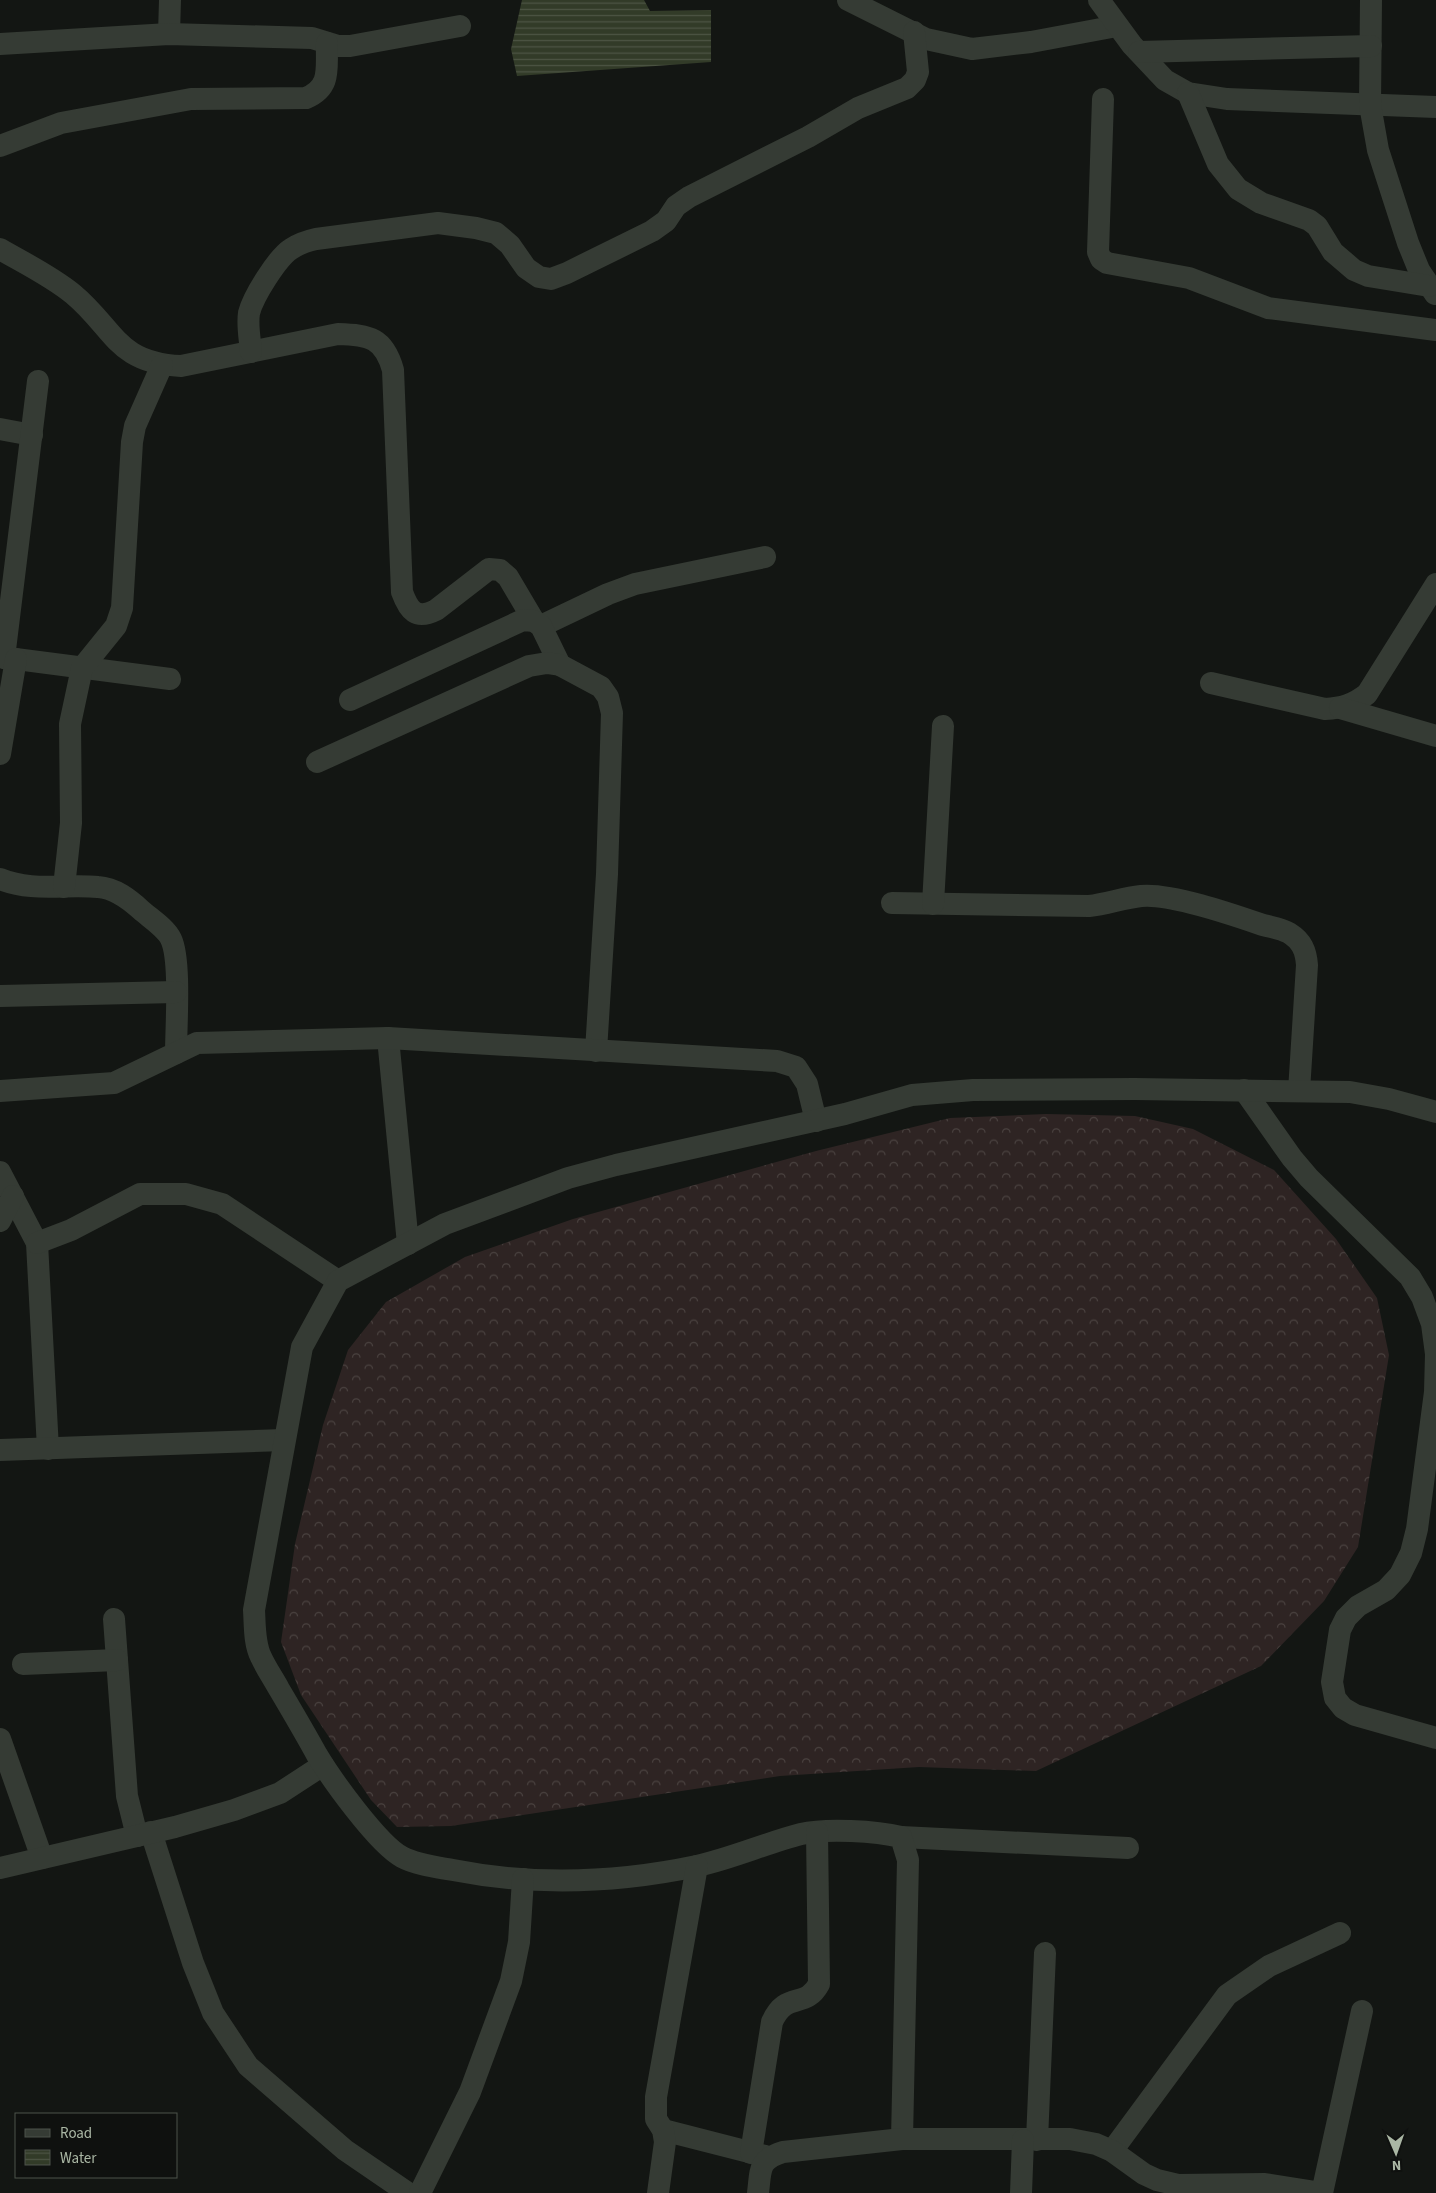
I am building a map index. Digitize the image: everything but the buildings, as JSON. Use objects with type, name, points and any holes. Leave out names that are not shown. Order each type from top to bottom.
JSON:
[{"type":"street","points":[[169,34],[170,0]]},
{"type":"street","points":[[848,0],[926,38],[972,49],[1023,43],[1117,26]]},
{"type":"street","points":[[1099,0],[1132,45],[1165,80],[1188,93],[1227,99],[1436,107]]},
{"type":"street","points":[[1371,0],[1370,105],[1378,150],[1408,243],[1419,270],[1432,291]]},
{"type":"street","points":[[0,44],[169,34],[312,38],[327,43],[350,46],[460,26]]},
{"type":"street","points":[[251,352],[248,324],[256,296],[290,249],[301,243],[316,239],[438,223],[496,232],[510,245],[526,268],[539,277],[551,278],[567,273],[652,231],[666,221],[676,206],[689,197],[808,137],[858,108],[908,88],[915,80],[918,72],[914,32]]},
{"type":"street","points":[[0,146],[61,123],[191,99],[306,98],[318,93],[326,79],[327,43]]},
{"type":"street","points":[[1139,52],[1371,46]]},
{"type":"street","points":[[1188,93],[1218,164],[1238,189],[1261,203],[1309,220],[1317,226],[1333,252],[1354,270],[1368,276],[1432,291]]},
{"type":"street","points":[[1103,99],[1098,252],[1101,259],[1107,264],[1188,278],[1268,308],[1436,330]]},
{"type":"street","points":[[0,249],[50,278],[74,295],[124,349],[143,359],[162,365],[181,366],[338,334],[362,334],[378,342],[389,355],[394,370],[402,592],[408,607],[418,614],[427,615],[489,569],[500,570],[508,577],[537,623],[560,665]]},
{"type":"street","points":[[64,887],[71,823],[70,724],[82,668],[116,626],[122,608],[132,442],[135,426],[162,365]]},
{"type":"street","points":[[0,754],[7,658],[38,380]]},
{"type":"street","points":[[0,429],[32,435]]},
{"type":"street","points":[[350,700],[523,620],[537,623],[635,584],[765,558]]},
{"type":"street","points":[[1211,683],[1325,709],[1355,704],[1367,694],[1436,584]]},
{"type":"street","points":[[7,658],[170,679]]},
{"type":"street","points":[[317,762],[529,666],[547,663],[560,665],[601,687],[608,697],[612,712],[607,874],[596,1051]]},
{"type":"street","points":[[1340,708],[1436,736]]},
{"type":"street","points":[[933,904],[943,726]]},
{"type":"street","points":[[2,882],[34,887],[100,887],[114,891],[131,901],[156,923],[171,938],[175,959],[176,1053]]},
{"type":"street","points":[[892,903],[1089,906],[1142,896],[1166,898],[1234,915],[1288,933],[1300,942],[1306,952],[1307,965],[1298,1091]]},
{"type":"street","points":[[0,996],[176,992]]},
{"type":"street","points":[[388,1038],[408,1244]]},
{"type":"street","points":[[0,1092],[114,1083],[197,1043],[388,1038],[777,1061],[796,1068],[807,1084],[816,1121]]},
{"type":"street","points":[[1128,1848],[901,1837],[884,1833],[817,1832],[802,1834],[697,1866],[624,1878],[551,1882],[476,1875],[417,1863],[402,1857],[388,1847],[364,1820],[323,1765],[260,1656],[255,1634],[254,1610],[302,1347],[338,1281],[445,1224],[568,1178],[616,1165],[816,1121],[912,1095],[964,1091],[1135,1089],[1350,1092],[1389,1099],[1436,1112]]},
{"type":"street","points":[[1244,1090],[1292,1158],[1309,1178],[1410,1277],[1422,1297],[1434,1334],[1436,1354],[1435,1392],[1417,1529],[1411,1553],[1400,1575],[1386,1590],[1358,1606],[1346,1618],[1340,1630],[1332,1682],[1335,1698],[1342,1708],[1355,1715],[1436,1738]]},
{"type":"street","points":[[0,1172],[37,1243],[48,1449]]},
{"type":"street","points":[[37,1243],[72,1230],[140,1194],[186,1194],[222,1204],[338,1281]]},
{"type":"street","points":[[0,1220],[13,1196]]},
{"type":"street","points":[[0,1450],[284,1440]]},
{"type":"street","points":[[114,1620],[127,1796],[144,1834],[192,1963],[213,2013],[248,2066],[345,2150],[408,2193]]},
{"type":"street","points":[[24,1664],[117,1660]]},
{"type":"street","points":[[0,1739],[42,1858]]},
{"type":"street","points":[[0,1868],[144,1834],[234,1810],[280,1793],[323,1765]]},
{"type":"street","points":[[758,2193],[762,2167],[760,2155],[772,2022],[778,2010],[786,2003],[806,1998],[814,1993],[819,1984],[817,1832]]},
{"type":"street","points":[[901,1837],[908,1860],[902,2139]]},
{"type":"street","points":[[658,2193],[665,2153],[663,2130],[656,2119],[656,2097],[697,1866]]},
{"type":"street","points":[[420,2193],[470,2092],[511,1981],[519,1942],[523,1879]]},
{"type":"street","points":[[1112,2151],[1227,1995],[1269,1966],[1340,1933]]},
{"type":"street","points":[[1021,2193],[1030,2140],[1045,1953]]},
{"type":"street","points":[[663,2130],[760,2155],[902,2139],[1070,2139],[1096,2144],[1112,2151],[1144,2174],[1157,2180],[1178,2185],[1266,2184],[1322,2193],[1362,2011]]},
{"type":"green space","points":[[1046,1114],[1135,1116],[1193,1129],[1274,1170],[1336,1239],[1377,1298],[1389,1355],[1358,1547],[1324,1601],[1261,1666],[1036,1771],[919,1767],[780,1776],[451,1826],[397,1827],[371,1800],[301,1695],[281,1642],[295,1544],[323,1425],[348,1350],[386,1302],[465,1257],[573,1219],[816,1151],[950,1118]]},
{"type":"water","points":[[522,0],[644,0],[650,11],[711,10],[711,62],[517,76],[511,49]]}]
